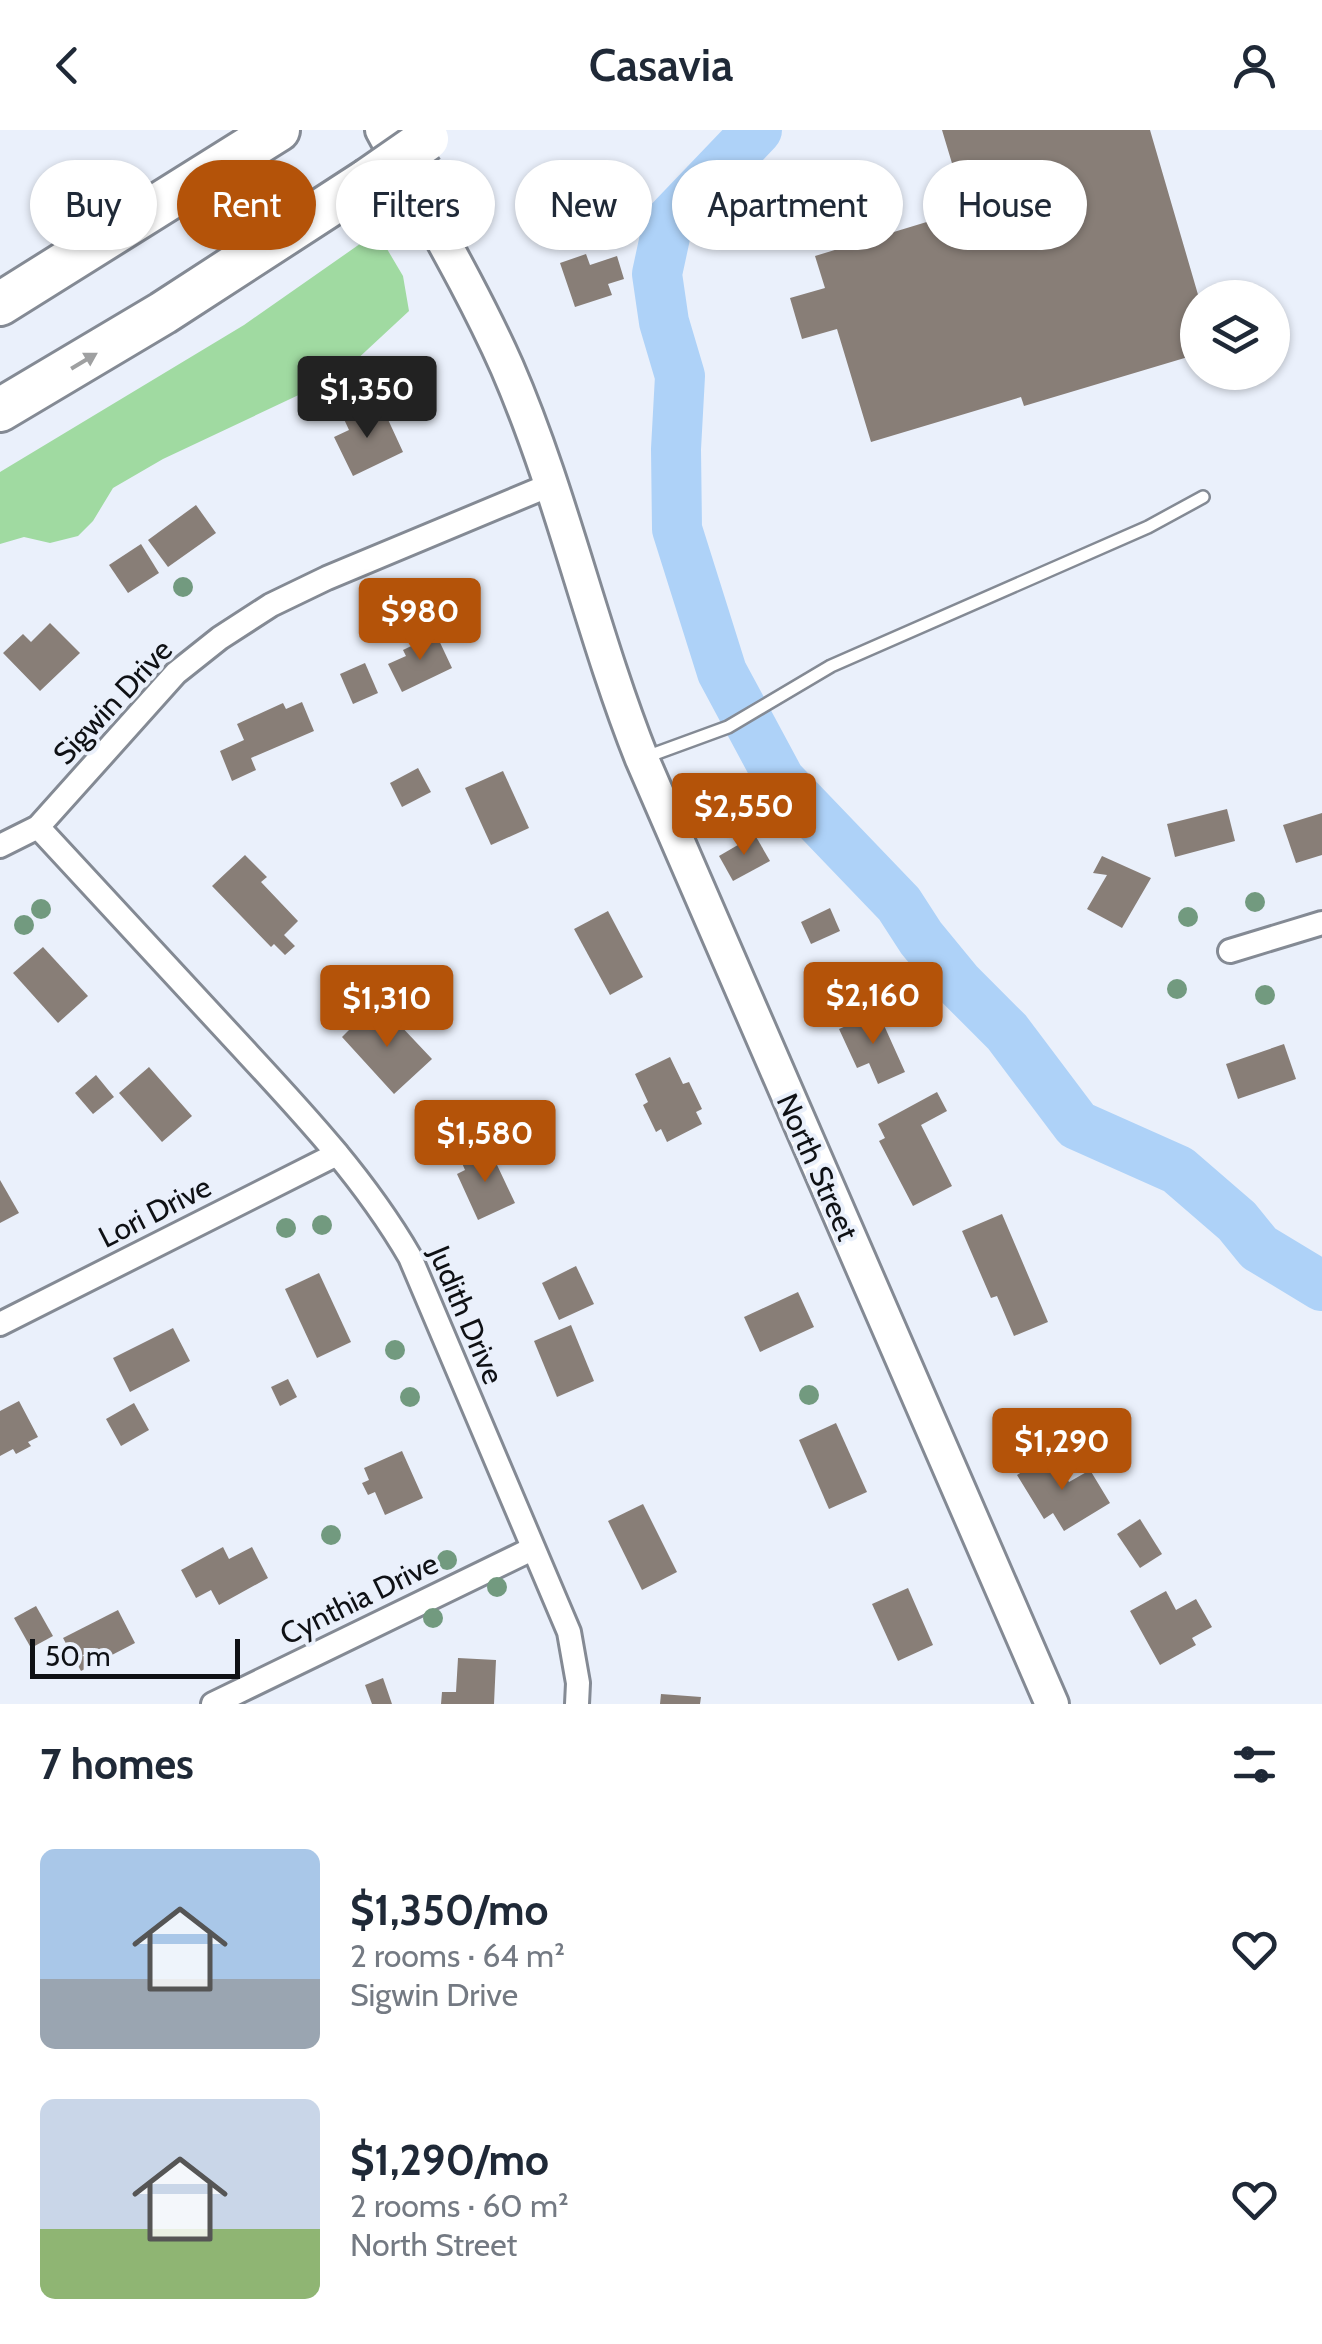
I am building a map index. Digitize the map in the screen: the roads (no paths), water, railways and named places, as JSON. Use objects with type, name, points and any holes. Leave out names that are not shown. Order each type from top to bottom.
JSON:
[{"type":"highway","points":[[0,304],[278,130]]},
{"type":"highway","points":[[0,410],[177,304],[434,135]]},
{"type":"main road","name":"North Street","points":[[382,130],[506,367],[642,759],[1049,1701]]},
{"type":"street","name":"Sigwin Drive","points":[[0,846],[38,827],[176,672],[220,638],[271,605],[327,578],[550,485]]},
{"type":"street","name":"Judith Drive","points":[[38,827],[337,1154],[369,1192],[410,1257],[569,1632],[578,1682],[577,1704]]},
{"type":"street","points":[[1230,951],[1322,923]]},
{"type":"street","name":"Lori Drive","points":[[0,1324],[337,1154]]},
{"type":"street","name":"Cynthia Drive","points":[[213,1704],[532,1548]]},
{"type":"lane","points":[[642,759],[728,727],[831,666],[1148,527],[1203,496]]},
{"type":"waterway","points":[[757,130],[668,223],[657,274],[664,322],[680,376],[677,529],[722,672],[780,780],[899,904],[921,938],[958,983],[1007,1032],[1077,1125],[1178,1170],[1237,1221],[1259,1248],[1322,1286]]}]
